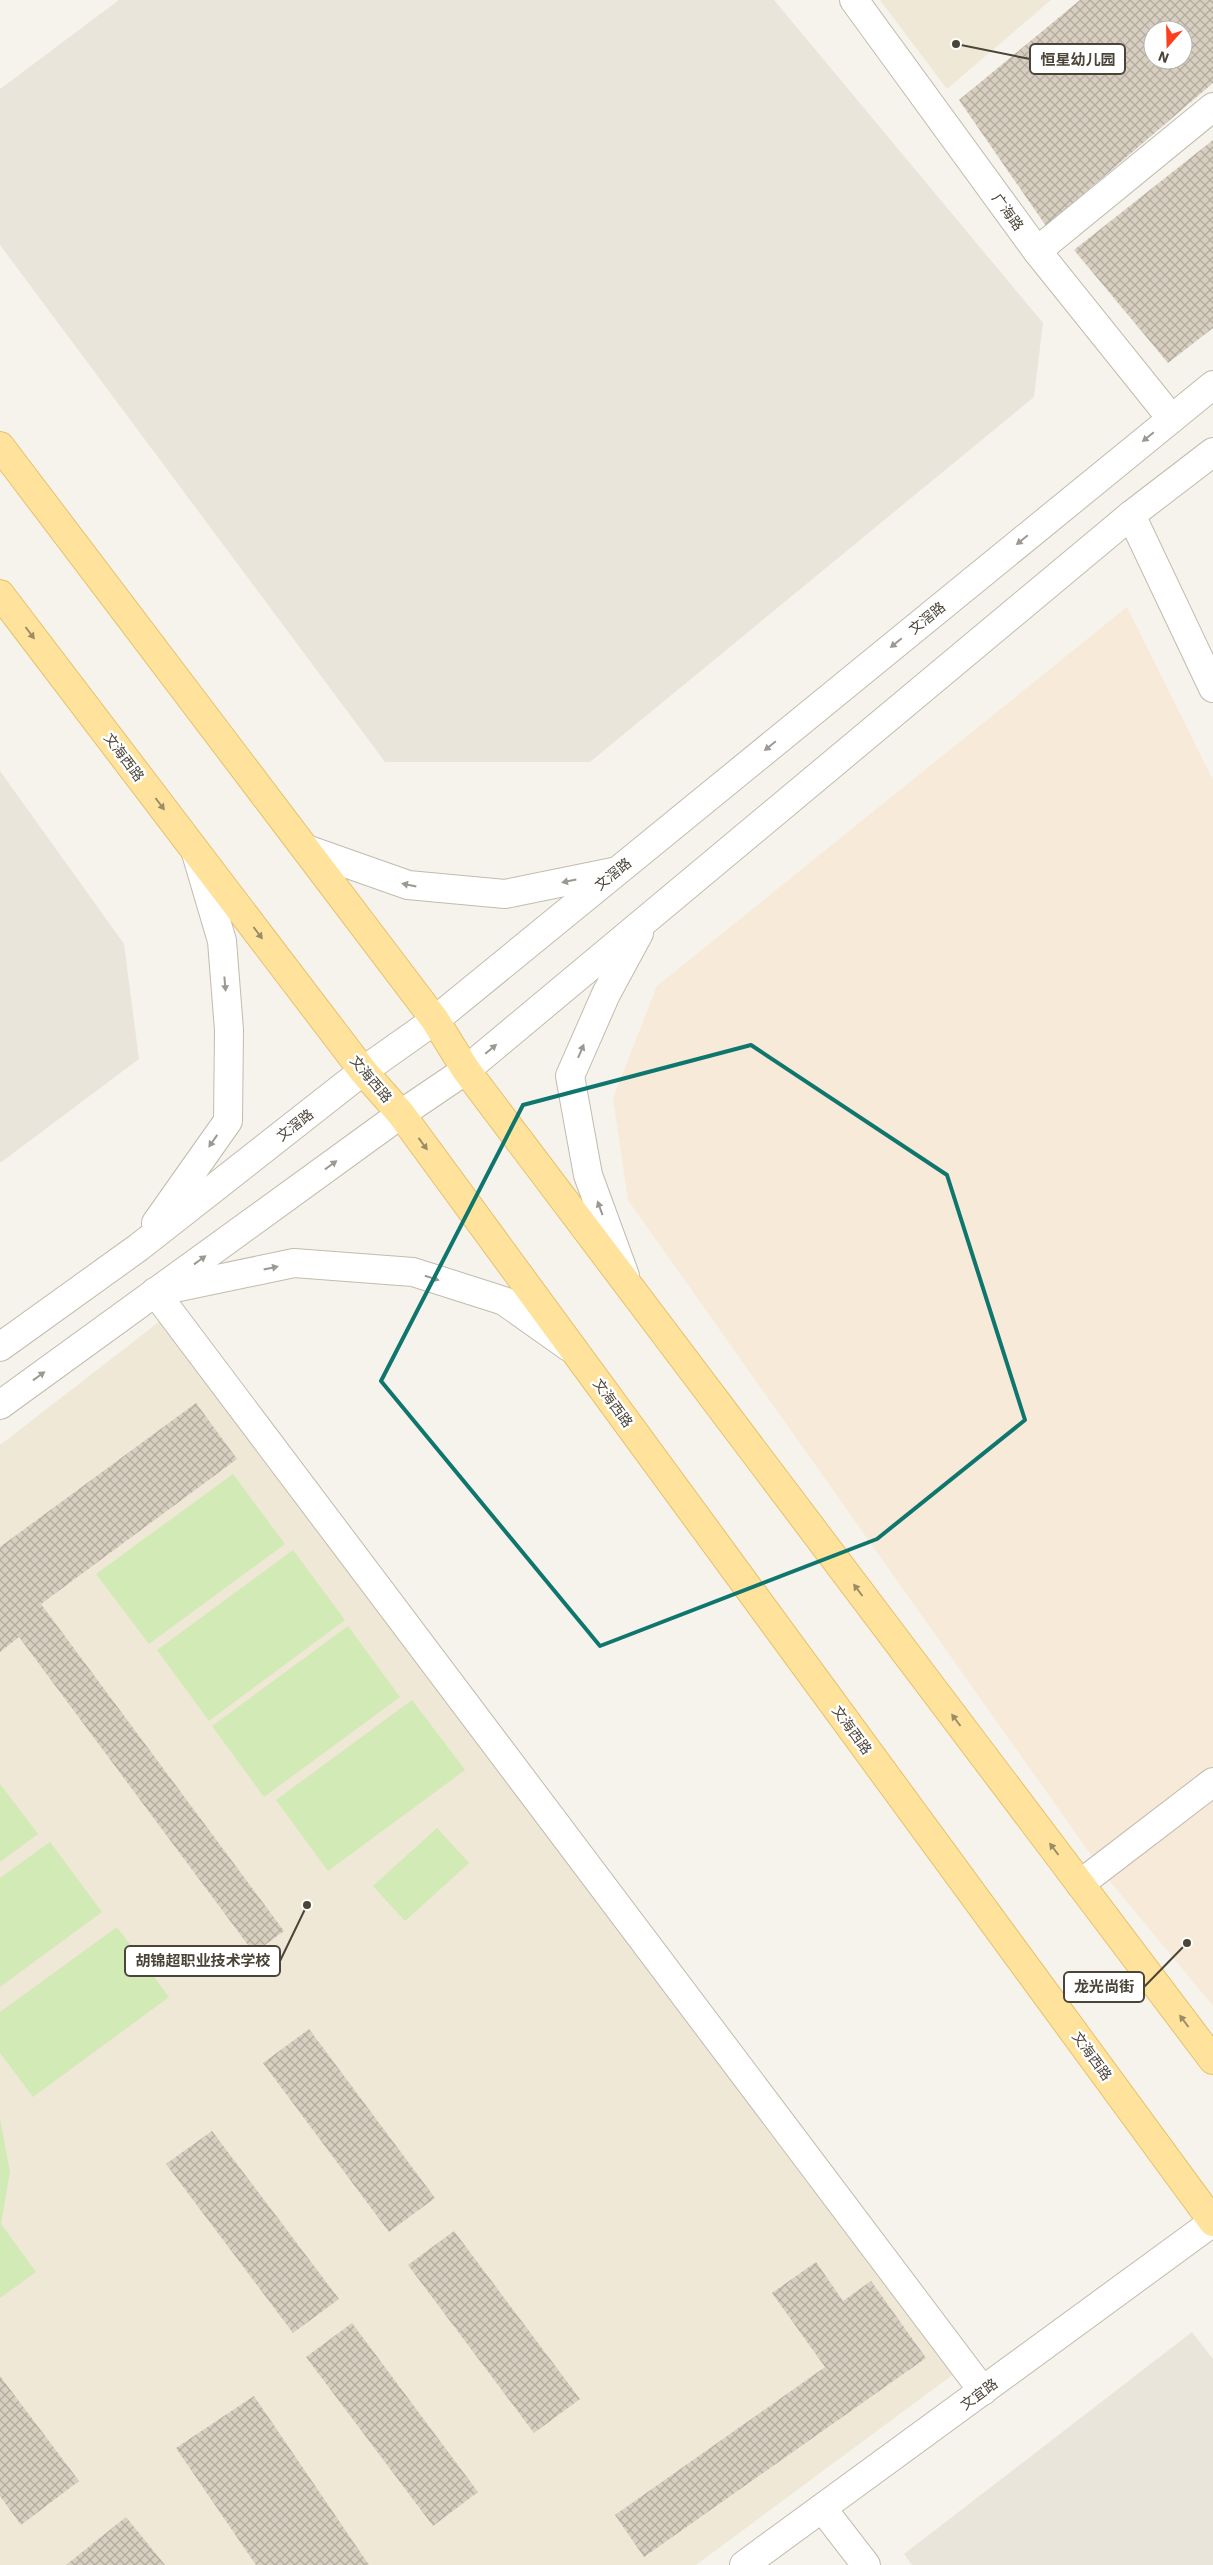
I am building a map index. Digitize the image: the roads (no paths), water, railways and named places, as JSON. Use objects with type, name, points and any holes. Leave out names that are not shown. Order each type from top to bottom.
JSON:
[{"type":"main road","points":[[0,446],[435,1020],[466,1070],[1213,2060]]},
{"type":"main road","name":"文海西路","points":[[0,594],[363,1071],[401,1114],[1213,2222]]},
{"type":"street","name":"广海路","points":[[854,0],[1037,251],[1171,418]]},
{"type":"street","points":[[1037,251],[1213,107]]},
{"type":"street","name":"文滘路","points":[[0,1346],[140,1247],[363,1071],[435,1020],[1213,385]]},
{"type":"street","points":[[0,1405],[401,1114],[466,1070],[1131,515],[1213,452]]},
{"type":"street","points":[[1131,515],[1213,688]]},
{"type":"street","points":[[306,849],[408,886],[505,894],[617,871]]},
{"type":"street","points":[[140,1247],[228,1121],[229,1030],[222,941],[196,851]]},
{"type":"street","points":[[629,1287],[588,1175],[570,1076],[606,994],[645,921]]},
{"type":"street","points":[[155,1292],[294,1263],[413,1272],[504,1301],[574,1351]]},
{"type":"street","points":[[155,1292],[983,2391]]},
{"type":"street","points":[[1080,1884],[1213,1782]]},
{"type":"street","name":"文宜路","points":[[744,2565],[1213,2222]]},
{"type":"street","points":[[822,2508],[866,2565]]},
{"type":"place","name":"恒星幼儿园","points":[[956,44]]},
{"type":"place","name":"胡锦超职业技术学校","points":[[307,1905]]},
{"type":"place","name":"龙光尚街","points":[[1187,1943]]}]
